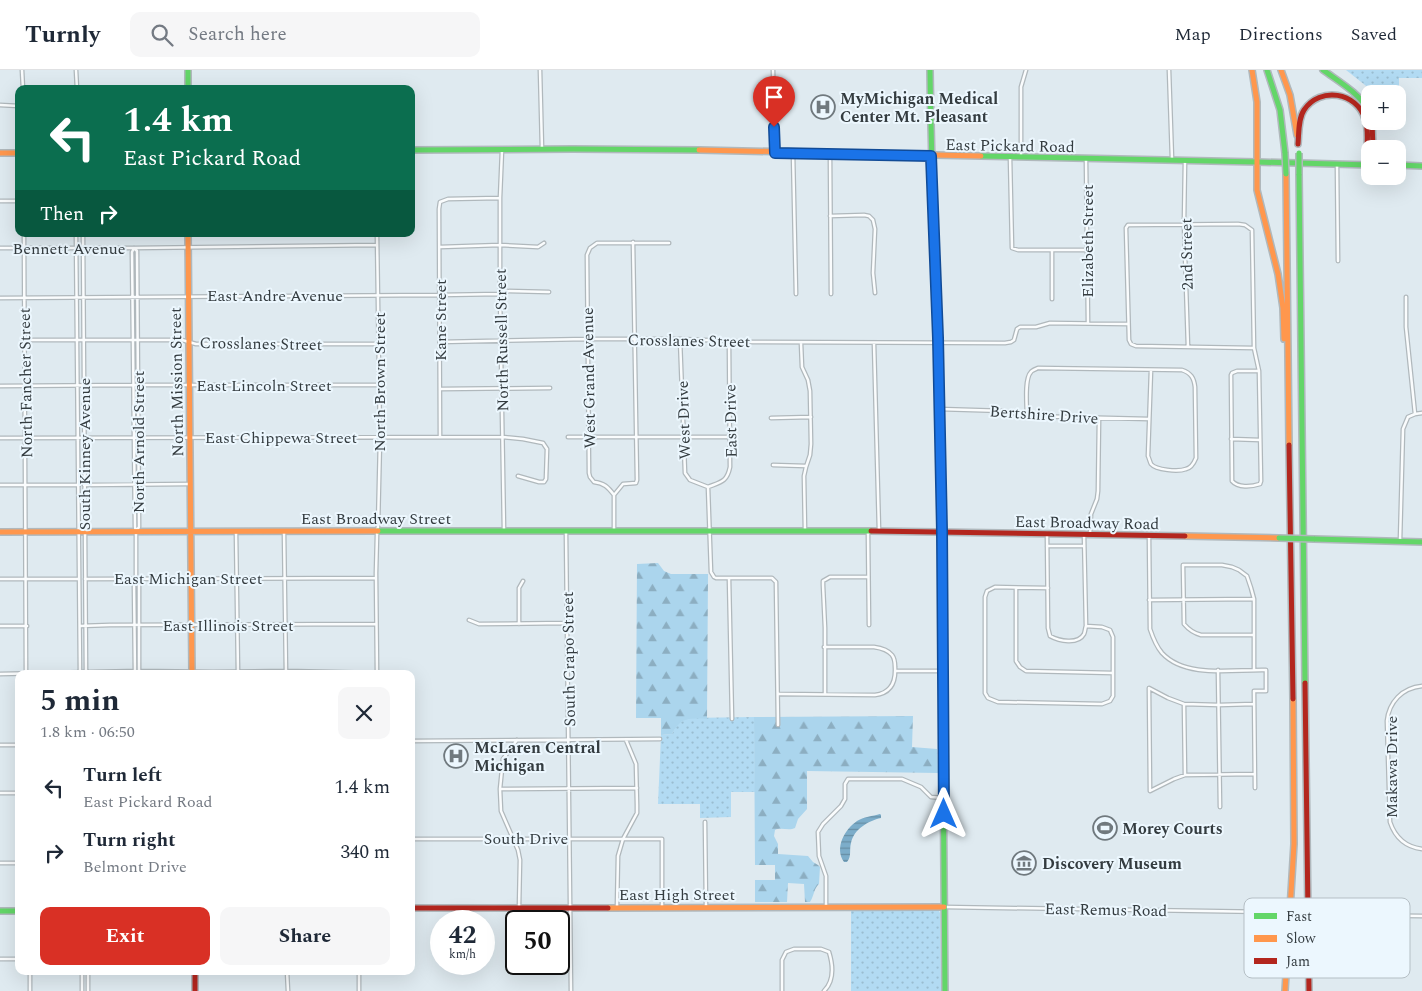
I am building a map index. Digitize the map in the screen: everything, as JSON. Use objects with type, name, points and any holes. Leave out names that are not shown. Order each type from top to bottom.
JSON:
[{"type":"main road","points":[[188,70],[188,85]]},
{"type":"main road","points":[[930,70],[942,531],[944,991]]},
{"type":"main road","points":[[1252,70],[1258,102],[1257,190],[1276,267],[1282,301],[1288,359]]},
{"type":"main road","points":[[1267,70],[1280,110],[1286,174],[1294,816],[1291,898]]},
{"type":"main road","points":[[1281,70],[1293,110],[1299,153],[1308,898]]},
{"type":"main road","points":[[1323,70],[1361,99]]},
{"type":"main road","points":[[1298,144],[1300,119],[1305,108],[1314,99],[1328,94],[1349,98],[1360,107],[1365,118],[1366,140]]},
{"type":"main road","name":"East Pickard Road","points":[[415,150],[680,150],[1361,165]]},
{"type":"main road","points":[[0,153],[15,153]]},
{"type":"main road","points":[[1406,165],[1422,166]]},
{"type":"main road","name":"North Mission Street","points":[[188,237],[192,670]]},
{"type":"main road","name":"East Broadway Road","points":[[752,531],[942,531],[1422,542]]},
{"type":"main road","name":"East Broadway Street","points":[[0,532],[752,531]]},
{"type":"main road","name":"East High Street","points":[[415,908],[944,907]]},
{"type":"main road","points":[[0,912],[15,912]]},
{"type":"main road","points":[[194,975],[195,991]]},
{"type":"main road","points":[[1285,991],[1286,978]]},
{"type":"main road","points":[[1309,978],[1309,991]]},
{"type":"street","points":[[22,70],[23,85]]},
{"type":"street","points":[[76,70],[77,85]]},
{"type":"street","points":[[540,70],[542,149]]},
{"type":"street","points":[[773,70],[775,153]]},
{"type":"street","points":[[1021,158],[1021,87],[1026,70]]},
{"type":"street","points":[[1169,70],[1172,161]]},
{"type":"street","points":[[0,106],[15,106]]},
{"type":"street","name":"North Russell Street","points":[[502,149],[500,294],[504,531]]},
{"type":"street","points":[[793,153],[796,294]]},
{"type":"street","points":[[830,153],[831,294]]},
{"type":"street","points":[[1010,157],[1012,248],[1018,250],[1087,250]]},
{"type":"street","name":"Elizabeth Street","points":[[1086,160],[1088,323]]},
{"type":"street","name":"2nd Street","points":[[1185,161],[1184,223],[1188,347]]},
{"type":"street","points":[[1337,164],[1338,261]]},
{"type":"street","name":"Kane Street","points":[[440,437],[440,202],[448,199],[500,198]]},
{"type":"street","points":[[0,201],[15,201]]},
{"type":"street","points":[[830,216],[864,215],[869,216],[873,220],[872,273],[876,293]]},
{"type":"street","points":[[1254,348],[1133,346],[1129,340],[1126,228],[1128,225],[1238,224],[1249,226],[1252,230],[1254,348],[1259,371],[1261,481],[1260,484],[1255,485],[1238,485],[1232,481],[1231,376],[1232,373],[1237,371],[1259,371]]},
{"type":"street","name":"North Fancher Street","points":[[24,237],[26,670]]},
{"type":"street","points":[[76,237],[78,437],[82,532]]},
{"type":"street","name":"South Kinney Avenue","points":[[80,670],[79,579],[84,485],[83,237]]},
{"type":"street","name":"North Brown Street","points":[[377,237],[380,436],[376,578],[377,670]]},
{"type":"street","points":[[440,246],[500,245],[538,247],[544,242]]},
{"type":"street","points":[[614,530],[614,495],[623,484],[636,483],[638,480],[633,242],[669,243]]},
{"type":"street","name":"West Grand Avenue","points":[[614,495],[608,487],[602,483],[594,482],[590,477],[587,255],[590,248],[597,243],[633,242]]},
{"type":"street","name":"Bennett Avenue","points":[[0,248],[377,245]]},
{"type":"street","name":"North Arnold Street","points":[[134,248],[136,251],[138,297],[133,385],[136,531]]},
{"type":"street","name":"North Arnold Street","points":[[134,248],[132,252],[138,385],[139,484],[139,527],[136,531]]},
{"type":"street","points":[[1052,250],[1052,299]]},
{"type":"street","name":"East Andre Avenue","points":[[0,298],[440,295],[500,294],[504,291],[549,292]]},
{"type":"street","points":[[1406,297],[1408,344],[1415,414]]},
{"type":"street","name":"Crosslanes Street","points":[[440,342],[587,338],[874,343],[1011,342],[1014,340],[1017,329],[1020,327],[1036,327],[1050,323],[1088,323]]},
{"type":"street","points":[[1088,323],[1129,324]]},
{"type":"street","name":"West Drive","points":[[680,339],[685,473],[690,480],[708,487]]},
{"type":"street","name":"Crosslanes Street","points":[[24,340],[182,340],[196,344],[378,344]]},
{"type":"street","name":"East Drive","points":[[708,487],[722,482],[728,475],[730,467],[729,341]]},
{"type":"street","points":[[801,342],[802,367],[809,385],[811,417],[811,450],[804,476],[805,531]]},
{"type":"street","points":[[874,343],[879,531]]},
{"type":"street","points":[[1027,416],[1028,376],[1038,368],[1182,370],[1191,375],[1195,387],[1196,458],[1192,466],[1187,469],[1163,469],[1152,465],[1148,456],[1151,370]]},
{"type":"street","name":"East Lincoln Street","points":[[0,386],[378,384]]},
{"type":"street","points":[[441,389],[550,388]]},
{"type":"street","name":"Bertshire Drive","points":[[939,409],[1006,411],[1027,416],[1150,419]]},
{"type":"street","points":[[1400,541],[1403,429],[1408,418],[1422,413]]},
{"type":"street","points":[[771,418],[811,417]]},
{"type":"street","points":[[1090,534],[1091,514],[1098,491],[1099,418]]},
{"type":"street","name":"East Chippewa Street","points":[[0,438],[503,437],[543,443],[547,449],[546,479],[544,482],[518,476]]},
{"type":"street","points":[[568,437],[730,437]]},
{"type":"street","points":[[1232,439],[1260,440]]},
{"type":"street","points":[[773,465],[806,466]]},
{"type":"street","points":[[0,485],[190,484]]},
{"type":"street","points":[[708,487],[711,572],[714,577],[769,578],[774,580],[776,586],[778,726]]},
{"type":"street","name":"South Crapo Street","points":[[566,530],[571,991]]},
{"type":"street","points":[[135,670],[139,584],[136,578],[136,531]]},
{"type":"street","points":[[236,531],[238,670]]},
{"type":"street","points":[[284,531],[286,670]]},
{"type":"street","points":[[868,531],[869,625]]},
{"type":"street","name":"South Kinney Avenue","points":[[82,532],[85,579],[86,670]]},
{"type":"street","points":[[1047,533],[1048,628],[1050,636],[1058,640],[1079,640],[1084,634],[1086,626],[1084,534]]},
{"type":"street","points":[[1149,536],[1150,630],[1163,654],[1182,666],[1192,669],[1266,670],[1266,691],[1254,691],[1255,788]]},
{"type":"street","points":[[1047,546],[1084,546]]},
{"type":"street","points":[[1253,634],[1201,635],[1188,629],[1184,624],[1183,565],[1222,565],[1239,570],[1247,576],[1254,599],[1254,669]]},
{"type":"street","points":[[824,694],[825,628],[823,581],[830,577],[868,577]]},
{"type":"street","name":"East Michigan Street","points":[[0,579],[376,578]]},
{"type":"street","points":[[729,578],[732,719]]},
{"type":"street","points":[[519,624],[519,588],[523,581]]},
{"type":"street","points":[[1048,588],[995,587],[987,591],[985,597],[985,693],[988,698],[998,702],[1102,704],[1110,701],[1113,696],[1112,637],[1110,630],[1102,627],[1086,626]]},
{"type":"street","points":[[1016,588],[1016,662],[1020,667],[1026,671],[1113,673]]},
{"type":"street","points":[[1149,600],[1254,599]]},
{"type":"street","points":[[469,620],[478,624],[567,624]]},
{"type":"street","name":"East Illinois Street","points":[[80,626],[376,624]]},
{"type":"street","points":[[137,625],[139,670]]},
{"type":"street","points":[[0,626],[27,626]]},
{"type":"street","points":[[778,694],[875,695],[885,693],[892,686],[895,671],[894,659],[888,652],[880,648],[824,647]]},
{"type":"street","points":[[1218,670],[1220,806]]},
{"type":"street","points":[[895,671],[942,671]]},
{"type":"street","points":[[0,674],[15,674]]},
{"type":"street","name":"Makawa Drive","points":[[1422,686],[1409,689],[1398,696],[1390,708],[1388,722],[1390,822],[1392,829],[1399,839],[1412,847],[1422,849]]},
{"type":"street","points":[[1254,704],[1184,704],[1149,688],[1150,791],[1174,779],[1185,776],[1254,774]]},
{"type":"street","points":[[1184,704],[1185,776]]},
{"type":"street","points":[[415,741],[660,739]]},
{"type":"street","points":[[518,740],[503,759],[500,789],[501,811],[518,850],[520,860],[519,908]]},
{"type":"street","points":[[617,907],[618,856],[623,839],[636,813],[636,764],[626,740]]},
{"type":"street","points":[[0,745],[15,745]]},
{"type":"street","points":[[826,906],[826,876],[819,856],[818,832],[845,799],[845,784],[848,778],[902,779],[921,787],[931,797],[944,798]]},
{"type":"street","points":[[500,789],[636,788]]},
{"type":"street","points":[[0,793],[15,793]]},
{"type":"street","points":[[705,822],[706,907]]},
{"type":"street","name":"South Drive","points":[[415,839],[662,839],[662,907]]},
{"type":"street","points":[[0,863],[15,863]]},
{"type":"street","name":"East Remus Road","points":[[944,907],[1244,912]]},
{"type":"street","points":[[782,991],[783,956],[787,950],[794,948],[821,949],[829,952],[832,965],[831,979],[824,991]]},
{"type":"street","points":[[0,959],[15,959]]},
{"type":"street","points":[[30,975],[30,991]]},
{"type":"street","points":[[82,975],[82,991]]},
{"type":"street","points":[[88,975],[88,991]]},
{"type":"street","points":[[287,975],[288,991]]},
{"type":"street","points":[[359,991],[360,975]]},
{"type":"shaded area","points":[[1346,70],[1422,70],[1422,78],[1399,78],[1399,85],[1365,85]]},
{"type":"shaded area","points":[[754,717],[755,792],[731,792],[731,817],[700,818],[700,804],[658,804],[661,735],[672,734],[677,724],[688,718]]},
{"type":"shaded area","points":[[880,814],[881,818],[871,821],[855,834],[851,843],[849,857],[847,862],[844,862],[840,851],[842,839],[848,829],[859,820]]},
{"type":"shaded area","points":[[851,908],[939,911],[941,991],[851,991]]},
{"type":"green space","points":[[658,563],[664,571],[671,574],[708,574],[707,719],[686,720],[675,728],[672,734],[661,735],[661,718],[636,718],[637,564]]},
{"type":"green space","points":[[913,716],[912,747],[937,749],[938,773],[807,771],[807,809],[798,819],[795,828],[775,830],[774,836],[778,844],[778,854],[808,856],[820,867],[819,884],[810,902],[805,902],[804,884],[788,883],[787,902],[755,902],[755,880],[775,880],[775,865],[755,865],[754,717]]},
{"type":"traffic: fast","points":[[188,70],[188,85]]},
{"type":"traffic: fast","points":[[930,70],[942,539]]},
{"type":"traffic: fast","points":[[1267,70],[1280,110],[1285,153]]},
{"type":"traffic: fast","points":[[1323,70],[1361,100]]},
{"type":"traffic: fast","points":[[415,150],[699,150]]},
{"type":"traffic: fast","points":[[1285,153],[1286,174]]},
{"type":"traffic: fast","points":[[1299,153],[1299,174]]},
{"type":"traffic: fast","points":[[981,156],[1257,162]]},
{"type":"traffic: fast","points":[[1257,162],[1361,165]]},
{"type":"traffic: fast","points":[[1406,165],[1422,166]]},
{"type":"traffic: fast","points":[[1299,174],[1305,683]]},
{"type":"traffic: fast","points":[[378,531],[871,531]]},
{"type":"traffic: fast","points":[[1279,538],[1314,539]]},
{"type":"traffic: fast","points":[[1314,539],[1422,542]]},
{"type":"traffic: fast","points":[[943,757],[945,991]]},
{"type":"traffic: fast","points":[[0,911],[15,911]]},
{"type":"traffic: slow","points":[[1252,70],[1257,102],[1257,190],[1278,274],[1283,308],[1284,339]]},
{"type":"traffic: slow","points":[[1281,70],[1290,95],[1297,135]]},
{"type":"traffic: slow","points":[[699,150],[981,156]]},
{"type":"traffic: slow","points":[[0,153],[15,153]]},
{"type":"traffic: slow","points":[[1286,174],[1289,445]]},
{"type":"traffic: slow","points":[[188,237],[192,670]]},
{"type":"traffic: slow","points":[[0,532],[378,531]]},
{"type":"traffic: slow","points":[[1185,536],[1279,538]]},
{"type":"traffic: slow","points":[[942,539],[943,757]]},
{"type":"traffic: slow","points":[[1291,898],[1294,844],[1293,699]]},
{"type":"traffic: slow","points":[[608,908],[944,907]]},
{"type":"traffic: slow","points":[[1285,991],[1286,978]]},
{"type":"traffic: jam","points":[[1298,144],[1299,126],[1304,110],[1311,102],[1319,97],[1328,95],[1338,95],[1346,98],[1361,110],[1365,119],[1368,140]]},
{"type":"traffic: jam","points":[[1372,130],[1373,140]]},
{"type":"traffic: jam","points":[[1289,445],[1293,699]]},
{"type":"traffic: jam","points":[[871,531],[1185,536]]},
{"type":"traffic: jam","points":[[1305,683],[1308,898]]},
{"type":"traffic: jam","points":[[415,908],[608,908]]},
{"type":"traffic: jam","points":[[195,975],[195,991]]},
{"type":"traffic: jam","points":[[1309,978],[1309,991]]},
{"type":"place","name":"MyMichigan Medical Center Mt. Pleasant","points":[[823,107]]},
{"type":"place","name":"McLaren Central Michigan","points":[[456,756]]},
{"type":"place","name":"Morey Courts","points":[[1105,828]]},
{"type":"place","name":"Discovery Museum","points":[[1024,863]]},
{"type":"route","points":[[774,127],[775,153],[931,156],[938,338],[942,531],[944,814]]}]
